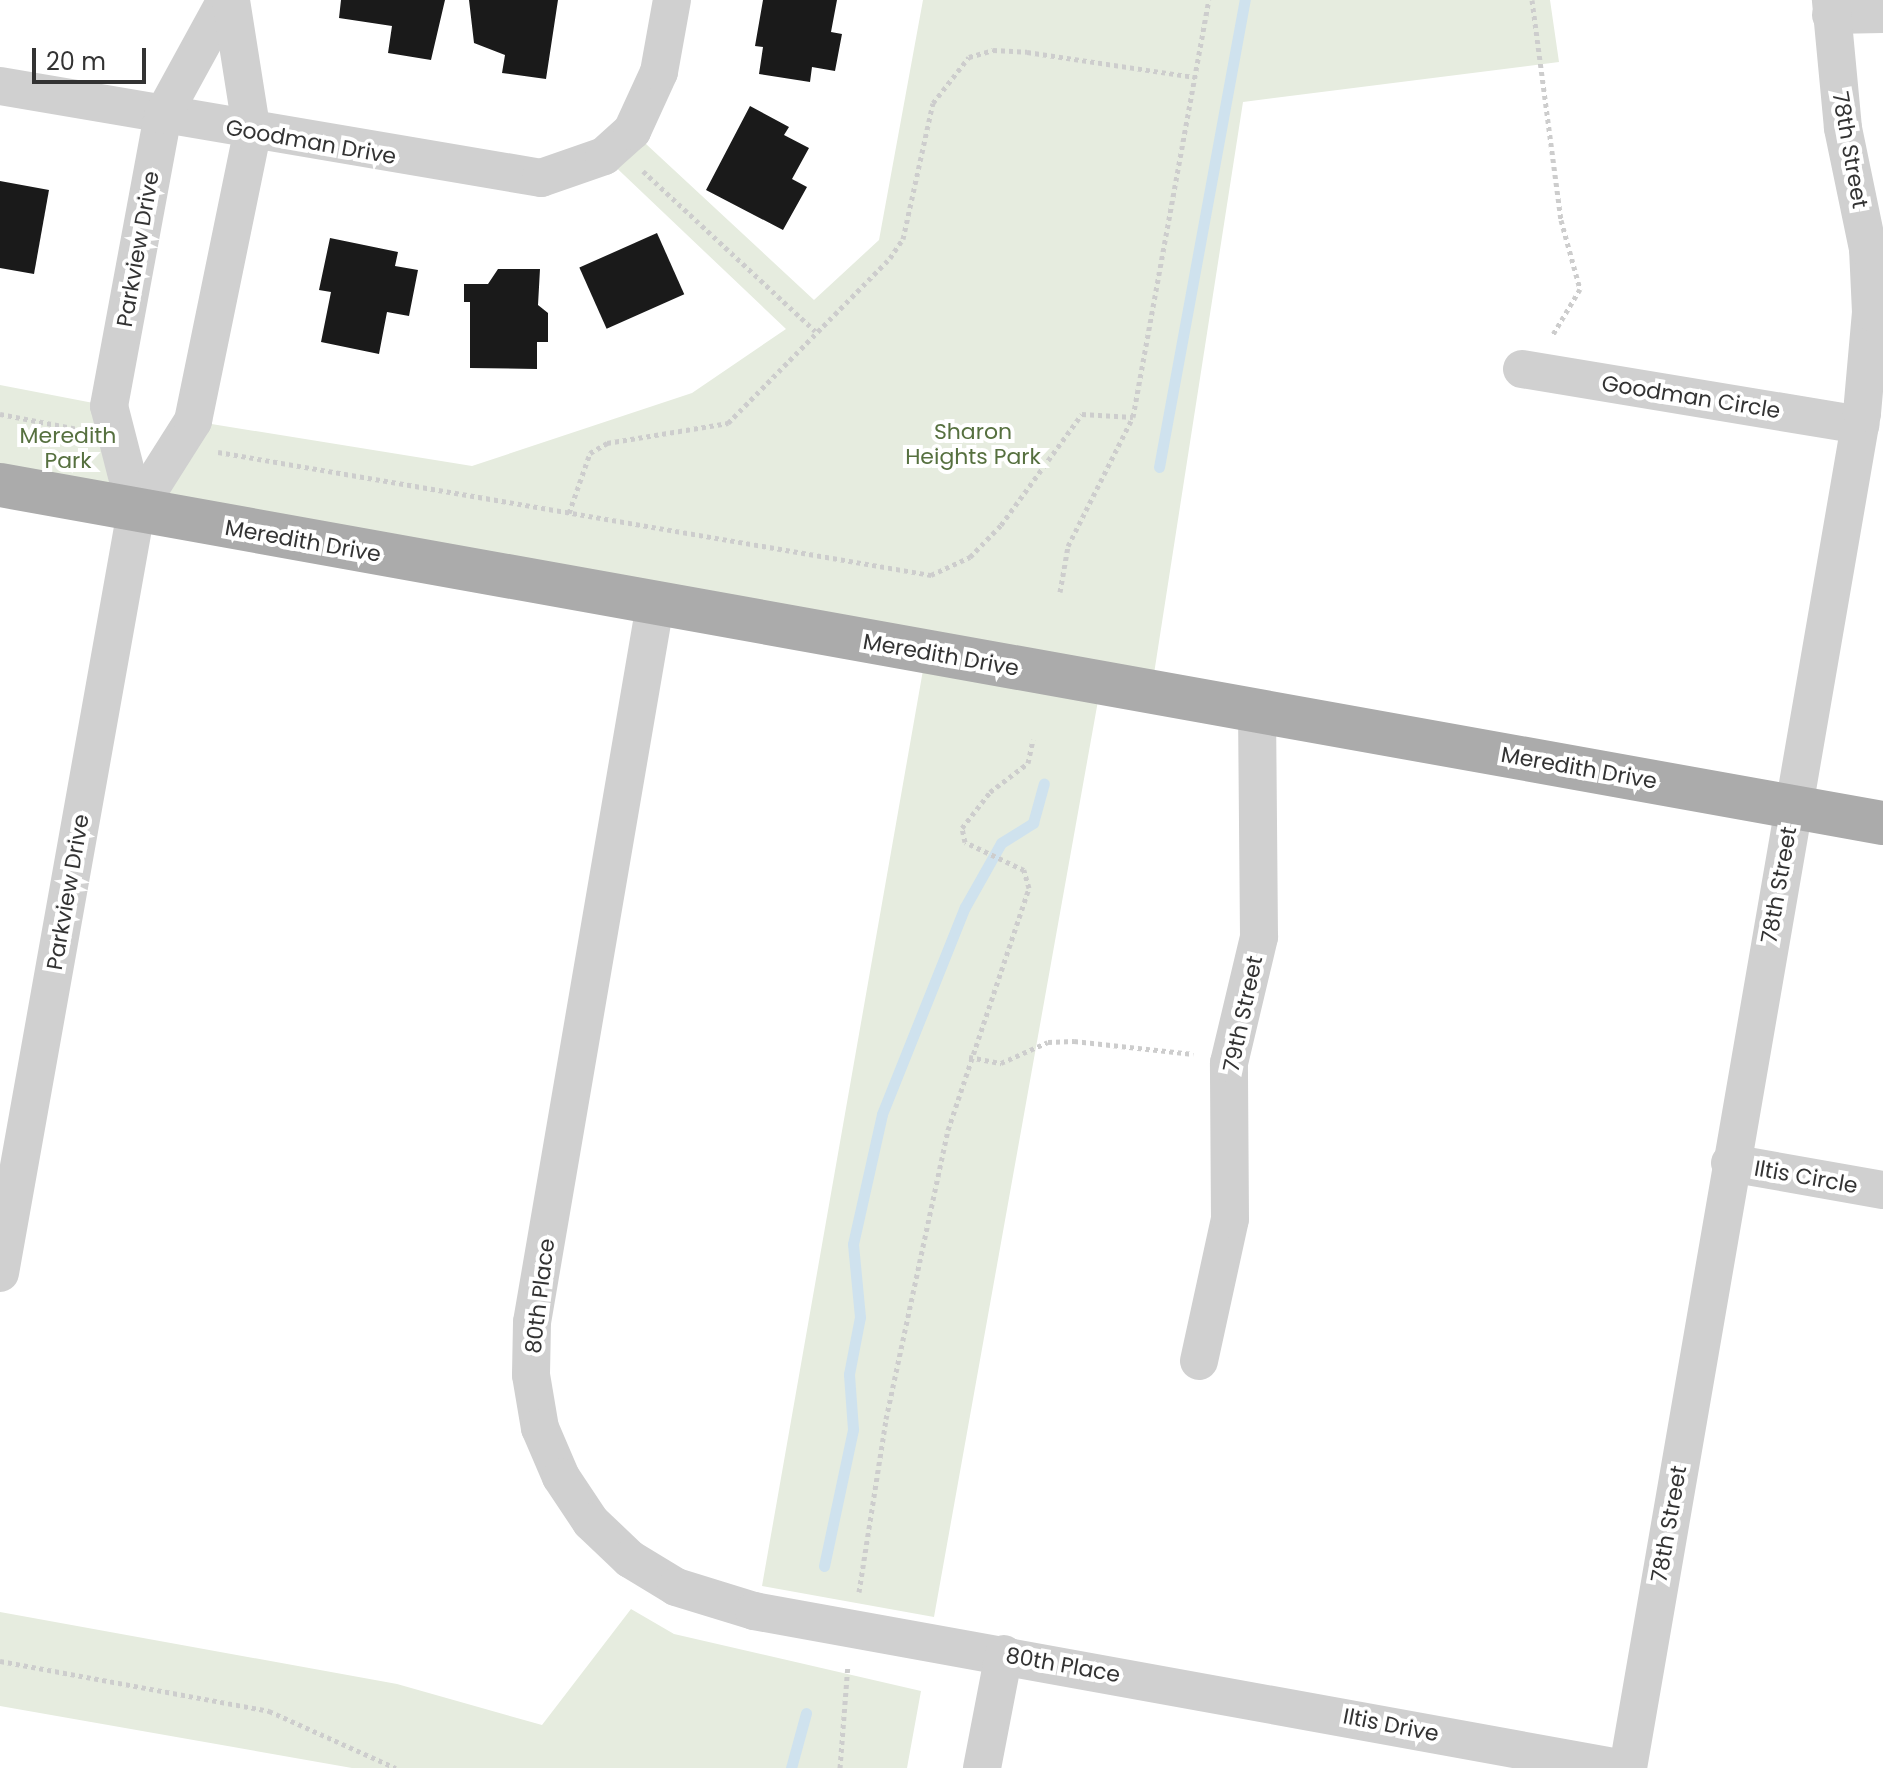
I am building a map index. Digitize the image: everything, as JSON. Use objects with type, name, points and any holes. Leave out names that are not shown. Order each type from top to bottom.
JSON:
[{"type":"main road","name":"Meredith Drive","points":[[0,485],[1883,823]]},
{"type":"street","name":"Parkview Drive","points":[[136,511],[109,406],[163,115],[229,0]]},
{"type":"street","name":"Parkview Drive","points":[[0,1273],[136,511],[193,421],[252,133],[229,0]]},
{"type":"street","points":[[616,146],[649,104],[672,0]]},
{"type":"street","points":[[1831,8],[1883,14]]},
{"type":"street","name":"78th Street","points":[[1628,1768],[1730,1163],[1860,425],[1871,312],[1868,249],[1843,128],[1831,8]]},
{"type":"street","name":"Goodman Drive","points":[[0,86],[252,133],[541,178],[575,171],[616,146]]},
{"type":"street","name":"Goodman Circle","points":[[1522,369],[1860,425]]},
{"type":"street","name":"80th Place","points":[[655,605],[532,1322],[531,1375],[540,1428],[561,1477],[584,1511],[630,1559],[676,1587],[754,1611],[1162,1682]]},
{"type":"street","name":"79th Street","points":[[1199,1361],[1230,1219],[1230,1060],[1259,937],[1257,711]]},
{"type":"street","name":"Iltis Circle","points":[[1730,1163],[1883,1190]]},
{"type":"street","points":[[982,1768],[1004,1654]]},
{"type":"street","name":"Iltis Drive","points":[[1162,1682],[1619,1768]]},
{"type":"path","points":[[1060,592],[1068,546],[1133,417],[1209,0]]},
{"type":"path","points":[[1522,369],[1566,319],[1580,289],[1561,220],[1532,0]]},
{"type":"path","points":[[569,513],[590,453],[607,443],[728,423],[903,239],[933,103],[969,57],[993,50],[1027,52],[1195,77]]},
{"type":"path","points":[[616,146],[815,331]]},
{"type":"path","points":[[0,414],[117,435]]},
{"type":"path","points":[[177,447],[931,575],[970,557],[1001,525],[1082,414],[1133,417]]},
{"type":"path","points":[[840,1768],[854,1628],[886,1419],[969,1057],[1029,888],[1024,870],[965,842],[962,828],[990,792],[1028,763],[1033,740]]},
{"type":"path","points":[[969,1057],[1001,1063],[1048,1042],[1074,1041],[1230,1060]]},
{"type":"path","points":[[0,1661],[258,1707],[396,1768]]},
{"type":"green space","name":"Sharon Heights Park","points":[[923,0],[1550,0],[1559,62],[1243,102],[1151,693],[1101,684],[934,1617],[762,1586],[926,653],[136,511],[0,485],[0,385],[109,406],[136,510],[193,421],[472,466],[692,393],[786,329],[604,156],[632,131],[814,300],[879,240]]},
{"type":"green space","points":[[631,1609],[674,1634],[921,1691],[907,1768],[352,1768],[0,1706],[0,1612],[397,1684],[542,1725]]},
{"type":"building","points":[[341,0],[445,0],[431,60],[388,53],[392,26],[339,18]]},
{"type":"building","points":[[469,0],[558,0],[546,79],[502,73],[505,55],[474,43]]},
{"type":"building","points":[[763,0],[837,0],[831,32],[842,34],[835,71],[812,67],[810,82],[759,74],[763,47],[755,46]]},
{"type":"building","points":[[750,106],[789,127],[784,135],[809,148],[792,179],[807,187],[783,230],[706,190]]},
{"type":"building","points":[[0,181],[49,190],[34,274],[0,268]]},
{"type":"building","points":[[657,233],[684,294],[607,329],[579,268]]},
{"type":"building","points":[[330,238],[398,252],[395,266],[418,270],[409,316],[387,312],[379,354],[321,342],[331,292],[319,290]]},
{"type":"building","points":[[498,269],[540,269],[538,305],[548,313],[548,342],[537,342],[537,369],[470,368],[470,302],[464,302],[464,284],[488,284]]},
{"type":"waterway","points":[[1159,467],[1245,0]]},
{"type":"waterway","points":[[824,1566],[853,1429],[849,1374],[860,1317],[853,1244],[882,1114],[965,907],[1001,843],[1033,823],[1044,783]]},
{"type":"waterway","points":[[791,1768],[806,1713]]},
{"type":"park label","name":"Meredith Park","points":[[68,448]]}]
